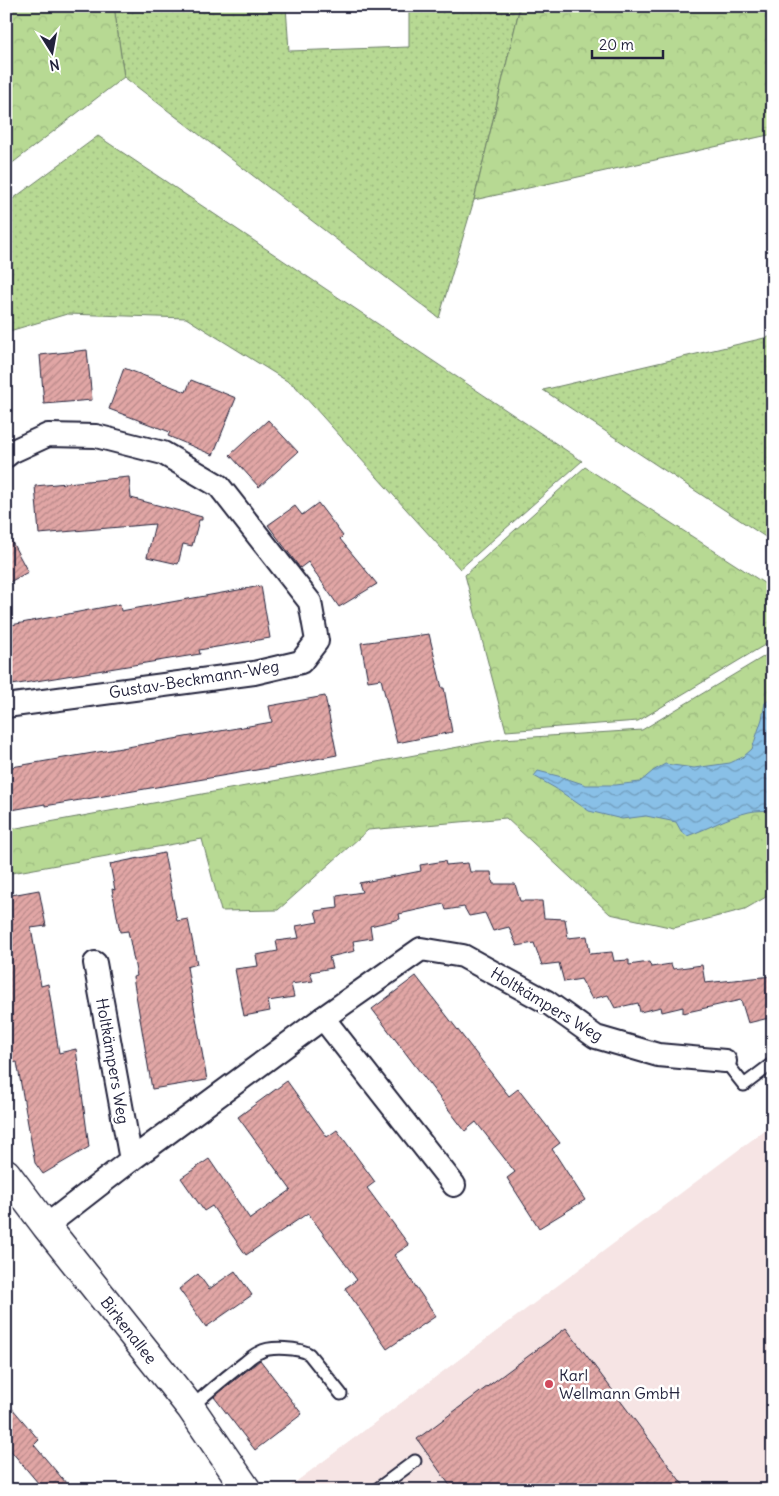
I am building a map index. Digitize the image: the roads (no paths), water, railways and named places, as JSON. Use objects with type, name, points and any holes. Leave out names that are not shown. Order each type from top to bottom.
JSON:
[{"type":"street","name":"Gustav-Beckmann-Weg","points":[[6,456],[48,435],[96,436],[163,453],[219,486],[310,602],[317,641],[302,662],[254,673],[6,706]]},
{"type":"street","name":"Holtkämpers Weg","points":[[46,1226],[131,1160],[323,1018],[421,949],[463,956],[547,1002],[596,1037],[658,1054],[726,1061]]},
{"type":"street","name":"Holtkämpers Weg","points":[[94,963],[131,1160]]},
{"type":"street","points":[[323,1018],[454,1185]]},
{"type":"street","name":"Birkenallee","points":[[6,1173],[191,1408],[247,1490]]},
{"type":"lane","name":"Holtkämpers Weg","points":[[726,1061],[744,1085],[773,1063]]},
{"type":"lane","points":[[191,1408],[236,1369],[259,1352],[266,1350],[298,1349],[304,1351],[309,1354],[341,1394]]},
{"type":"lane","points":[[376,1490],[414,1462]]},
{"type":"water","points":[[773,697],[773,810],[741,814],[687,836],[681,831],[676,822],[646,816],[622,819],[589,811],[534,776],[538,771],[586,785],[616,785],[640,782],[665,764],[694,768],[730,763],[743,757],[752,749],[765,703]]},
{"type":"place","name":"Karl Wellmann GmbH","points":[[549,1384]]}]
